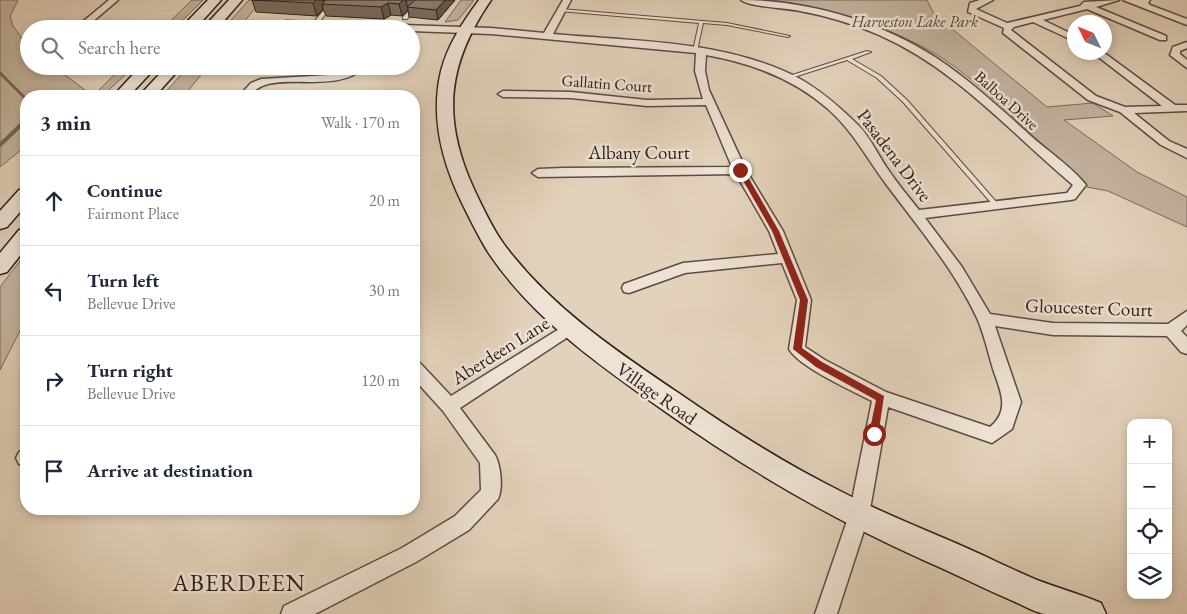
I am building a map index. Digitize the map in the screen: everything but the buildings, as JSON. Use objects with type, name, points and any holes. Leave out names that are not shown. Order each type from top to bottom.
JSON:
[{"type":"street","points":[[89,20],[114,0]]},
{"type":"street","points":[[196,20],[215,0]]},
{"type":"street","points":[[217,20],[236,0]]},
{"type":"street","name":"Village Road","points":[[485,0],[463,29],[447,70],[442,107],[447,140],[459,179],[496,247],[527,286],[610,360],[718,435],[859,516],[985,572],[1090,614]]},
{"type":"street","points":[[548,35],[567,0]]},
{"type":"street","name":"Balboa Drive","points":[[745,0],[786,6],[837,18],[878,32],[910,46],[952,74],[1080,185],[1071,196],[916,214]]},
{"type":"street","points":[[989,0],[973,5],[971,10],[1009,27],[1034,19],[1115,0]]},
{"type":"street","points":[[1074,0],[1163,38]]},
{"type":"street","points":[[1127,0],[1144,1],[1147,7],[1187,22]]},
{"type":"street","points":[[1034,19],[1067,35]]},
{"type":"street","points":[[1009,27],[1006,31],[1087,95],[1124,110],[1165,143],[1187,154]]},
{"type":"street","name":"Pasadena Drive","points":[[420,28],[463,29],[548,35],[720,54],[760,64],[789,77],[832,106],[857,132],[957,270],[985,320],[1012,402],[1006,424],[992,435],[928,412],[881,398]]},
{"type":"street","points":[[1187,45],[1176,49],[1175,55],[1187,66]]},
{"type":"street","points":[[698,51],[704,90],[709,102],[740,170],[776,231],[804,300],[797,349],[819,365],[881,398],[859,516],[826,614]]},
{"type":"street","points":[[1107,60],[1173,109]]},
{"type":"street","points":[[127,90],[141,75]]},
{"type":"street","points":[[153,90],[167,75]]},
{"type":"street","points":[[250,90],[255,85],[265,81],[342,75]]},
{"type":"street","name":"Gallatin Court","points":[[503,94],[571,95],[647,103],[709,102]]},
{"type":"street","points":[[1124,110],[1187,108]]},
{"type":"street","name":"Albany Court","points":[[538,173],[740,170]]},
{"type":"street","points":[[0,223],[20,201]]},
{"type":"street","points":[[0,267],[20,242]]},
{"type":"street","points":[[629,288],[683,268],[787,258]]},
{"type":"street","name":"Gloucester Court","points":[[985,320],[1053,329],[1170,330],[1187,317]]},
{"type":"street","name":"Aberdeen Lane","points":[[449,406],[572,327]]},
{"type":"street","points":[[1170,330],[1187,348]]},
{"type":"street","points":[[292,614],[409,555],[462,524],[491,493],[489,461],[449,406],[420,375]]},
{"type":"lane","points":[[405,18],[422,0]]},
{"type":"lane","points":[[323,3],[342,4]]},
{"type":"lane","points":[[318,20],[332,4]]},
{"type":"lane","points":[[406,6],[416,7]]},
{"type":"lane","points":[[561,10],[744,26],[788,36]]},
{"type":"lane","points":[[698,51],[701,22]]},
{"type":"lane","points":[[789,77],[869,52]]},
{"type":"lane","points":[[848,59],[879,77],[905,101],[996,205]]},
{"type":"green space","points":[[0,0],[18,0],[10,16],[13,26],[20,36],[20,75],[65,75],[85,90],[20,90],[20,151],[0,167]]},
{"type":"green space","points":[[192,0],[203,0],[183,20],[171,20]]},
{"type":"green space","points":[[249,0],[262,0],[245,20],[231,20]]},
{"type":"green space","points":[[461,0],[474,0],[458,20],[445,22]]},
{"type":"green space","name":"Harveston Lake Park","points":[[767,0],[927,0],[934,14],[1047,107],[1093,103],[1113,116],[1064,120],[1137,172],[1187,197],[1187,227],[1108,191],[1087,187],[978,85],[945,60],[925,48],[882,28],[836,14]]},
{"type":"green space","points":[[114,75],[125,75],[109,90],[99,90]]},
{"type":"green space","points":[[181,75],[201,75],[189,90],[167,90]]},
{"type":"green space","points":[[20,261],[20,331],[0,370],[0,287]]},
{"type":"waterway","points":[[0,73],[20,93]]},
{"type":"waterway","points":[[0,145],[20,126]]},
{"type":"district","name":"ABERDEEN","points":[[239,583]]},
{"type":"route","points":[[740,170],[776,231],[804,300],[797,349],[819,365],[881,398],[874,434]]}]
